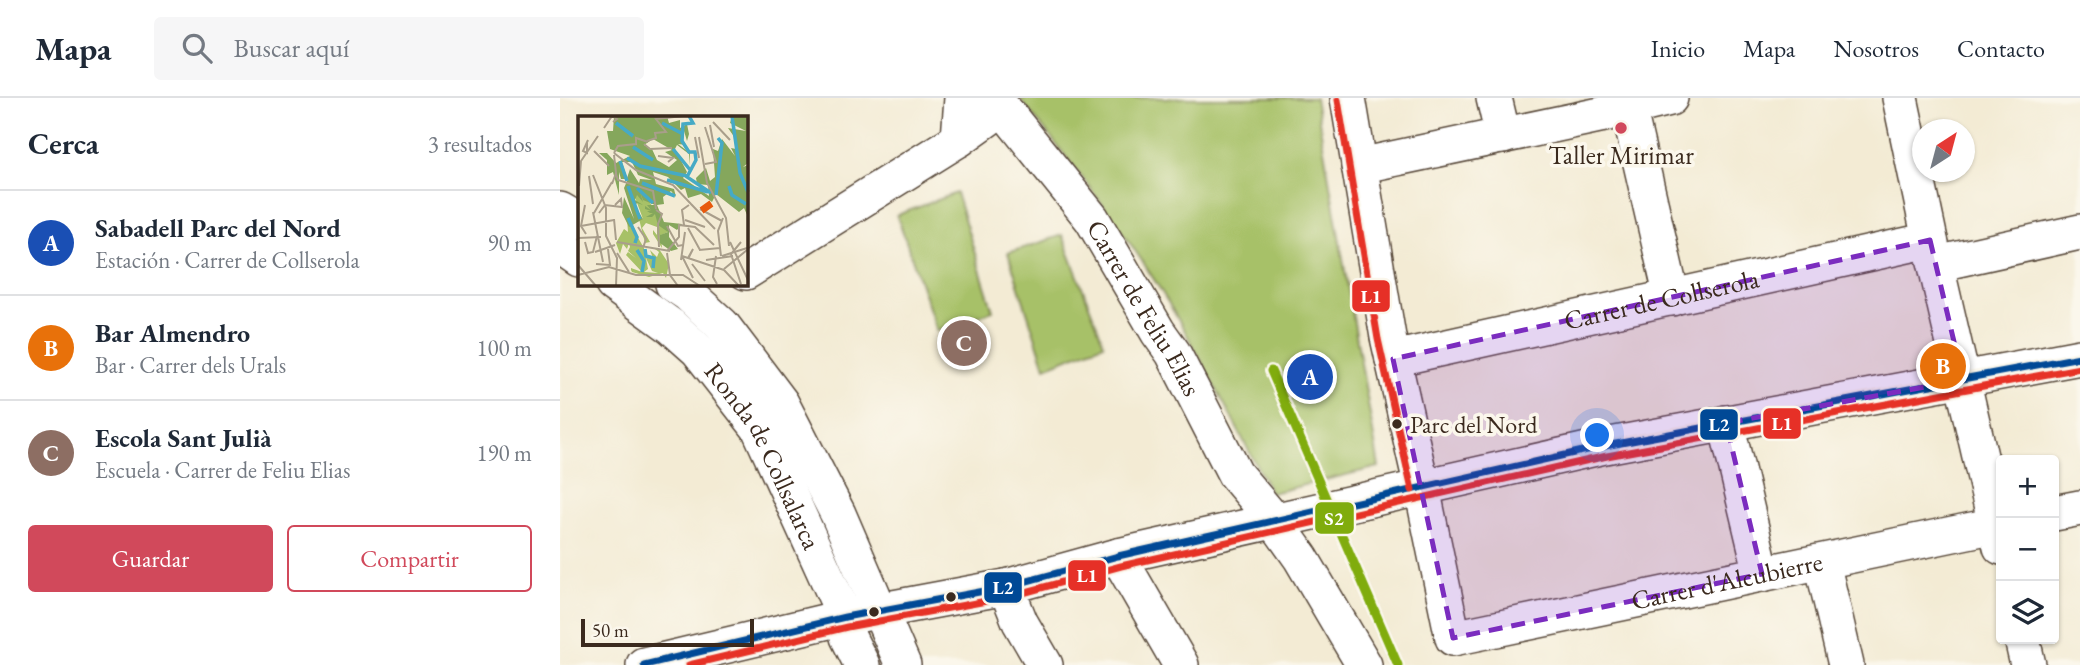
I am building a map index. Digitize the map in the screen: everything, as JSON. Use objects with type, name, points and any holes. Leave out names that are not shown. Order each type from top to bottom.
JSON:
[{"type":"street","points":[[959,139],[962,98]]},
{"type":"street","points":[[1348,98],[1393,359],[1422,488]]},
{"type":"street","points":[[1494,98],[1503,136]]},
{"type":"street","points":[[1359,166],[1503,136],[1628,103],[1670,98]]},
{"type":"street","points":[[1900,98],[1933,252],[1997,518]]},
{"type":"street","points":[[747,271],[959,139],[987,119],[995,102]]},
{"type":"street","name":"Carrer de Feliu Elias","points":[[995,102],[1092,219],[1173,353],[1235,474],[1274,520],[1301,558],[1357,662]]},
{"type":"street","points":[[1628,103],[1672,298]]},
{"type":"street","points":[[560,209],[578,220]]},
{"type":"street","name":"Carrer de Collserola","points":[[1393,359],[1672,298],[1933,252],[2080,232]]},
{"type":"street","points":[[560,246],[578,259]]},
{"type":"street","name":"Ronda de Collsalarca","points":[[614,285],[698,350],[759,428],[845,617],[848,637],[862,665]]},
{"type":"street","name":"Ronda de Collsalarca","points":[[674,285],[722,325],[781,404],[883,609],[903,665]]},
{"type":"street","points":[[678,333],[729,285]]},
{"type":"street","points":[[662,663],[845,617],[1006,587],[1118,556],[1605,446],[2080,356]]},
{"type":"street","points":[[1726,423],[1762,574]]},
{"type":"street","name":"Carrer d'Alcubierre","points":[[1422,488],[1453,638],[1822,562],[1996,533]]},
{"type":"street","points":[[2059,512],[2080,508]]},
{"type":"street","points":[[1118,556],[1181,665]]},
{"type":"street","points":[[1822,562],[1846,665]]},
{"type":"street","points":[[1006,587],[1020,622],[1045,665]]},
{"type":"street","points":[[2023,644],[2028,665]]},
{"type":"highlighted area","points":[[1930,240],[1963,380],[1726,423],[1762,574],[1453,638],[1393,359]]},
{"type":"green space","name":"Parc del Nord","points":[[1019,98],[1315,98],[1379,467],[1271,493],[1162,292],[1115,221]]},
{"type":"green space","points":[[956,193],[993,311],[937,331],[897,215]]},
{"type":"green space","points":[[1062,235],[1104,344],[1045,367],[1008,253]]},
{"type":"transit line","name":"L1","points":[[1338,100],[1378,339],[1412,490]]},
{"type":"transit line","name":"L2","points":[[644,665],[845,617],[1006,587],[1118,556],[1605,446],[2080,357]]},
{"type":"transit line","name":"L1","points":[[689,665],[847,627],[1008,597],[1121,566],[1607,456],[2080,368]]},
{"type":"transit line","name":"S2","points":[[1271,371],[1398,665]]},
{"type":"place","name":"Taller Mirimar","points":[[1621,128]]},
{"type":"place","name":"Escola Sant Julià","points":[[964,343]]},
{"type":"place","name":"Bar Almendro","points":[[1943,366]]},
{"type":"place","name":"Sabadell Parc del Nord","points":[[1310,377]]},
{"type":"place","name":"Parc del Nord","points":[[1397,424]]}]
